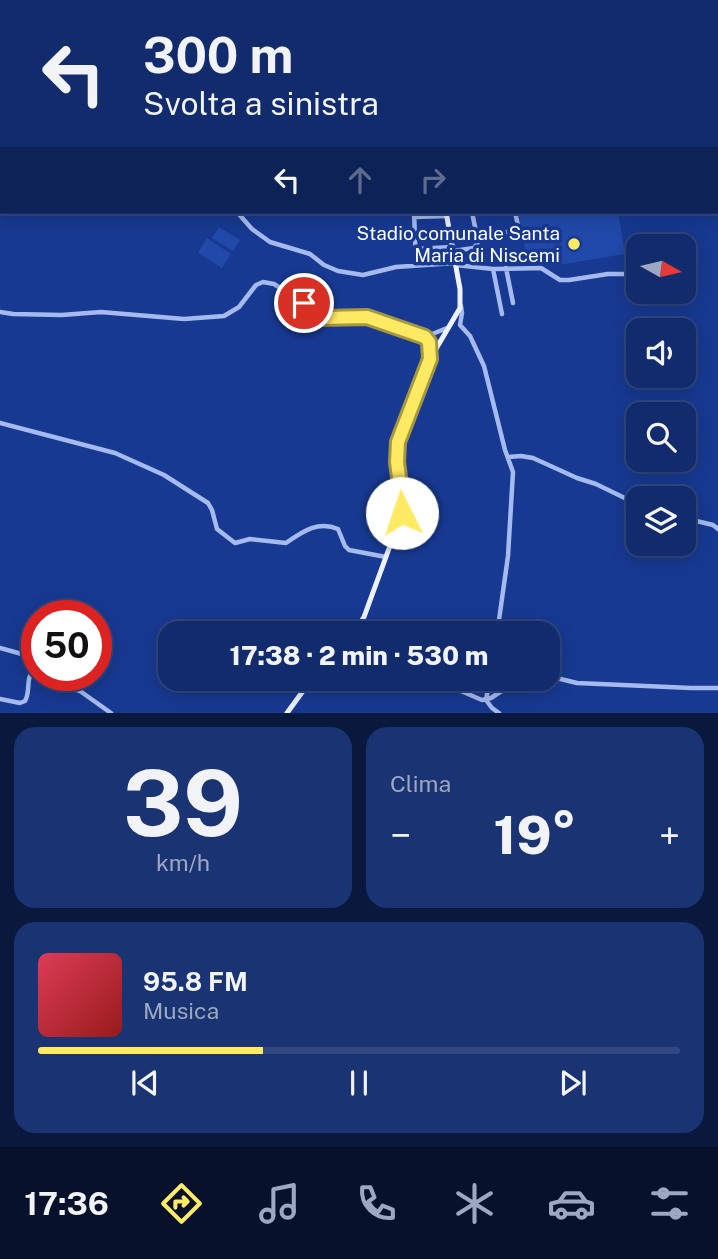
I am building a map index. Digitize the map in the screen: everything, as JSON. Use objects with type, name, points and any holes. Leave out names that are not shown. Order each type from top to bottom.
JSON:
[{"type":"main road","points":[[362,621],[402,513],[397,462],[398,442],[430,359],[459,311],[461,301],[446,214]]},
{"type":"main road","points":[[286,713],[303,691]]},
{"type":"street","points":[[239,214],[260,236],[270,242],[310,254],[330,268],[363,275],[416,265],[455,264],[493,269],[541,268],[558,279],[569,280],[626,274]]},
{"type":"street","points":[[416,265],[414,214],[446,214]]},
{"type":"street","points":[[416,248],[474,248],[478,242],[472,214]]},
{"type":"street","points":[[477,237],[519,230],[515,214]]},
{"type":"street","points":[[415,233],[450,231]]},
{"type":"street","points":[[506,268],[513,303]]},
{"type":"street","points":[[493,269],[502,314]]},
{"type":"street","points":[[0,312],[62,315],[101,312],[184,319],[223,316],[239,307],[256,285],[263,282],[274,284],[322,318],[367,317],[425,337],[429,342],[430,359]]},
{"type":"street","points":[[461,301],[460,325],[470,336],[484,366],[513,472],[508,556],[499,621]]},
{"type":"street","points":[[425,337],[449,328]]},
{"type":"street","points":[[0,423],[115,453],[164,475],[208,503],[217,529],[235,543],[250,539],[286,544],[306,530],[330,525],[338,529],[349,550],[386,557]]},
{"type":"street","points":[[508,457],[533,458],[626,499]]},
{"type":"street","points":[[696,521],[718,528]]},
{"type":"street","points":[[0,648],[21,654]]},
{"type":"street","points":[[560,679],[577,683],[718,688]]},
{"type":"street","points":[[0,699],[20,703],[25,701],[28,691]]},
{"type":"street","points":[[80,691],[111,713]]},
{"type":"street","points":[[459,691],[486,700],[502,691]]},
{"type":"street","points":[[488,691],[486,700],[499,713]]},
{"type":"shaded area","name":"Stadio comunale Santa Maria di Niscemi","points":[[518,214],[618,214],[625,254],[553,266],[528,264]]},
{"type":"shaded area","points":[[219,227],[240,240],[233,251],[212,238]]},
{"type":"shaded area","points":[[207,238],[231,254],[222,268],[198,253]]},
{"type":"place","name":"Stadio comunale Santa Maria di Niscemi","points":[[574,244]]},
{"type":"route","points":[[304,303],[322,318],[367,317],[425,337],[429,342],[430,359],[398,442],[397,462],[402,513]]}]
